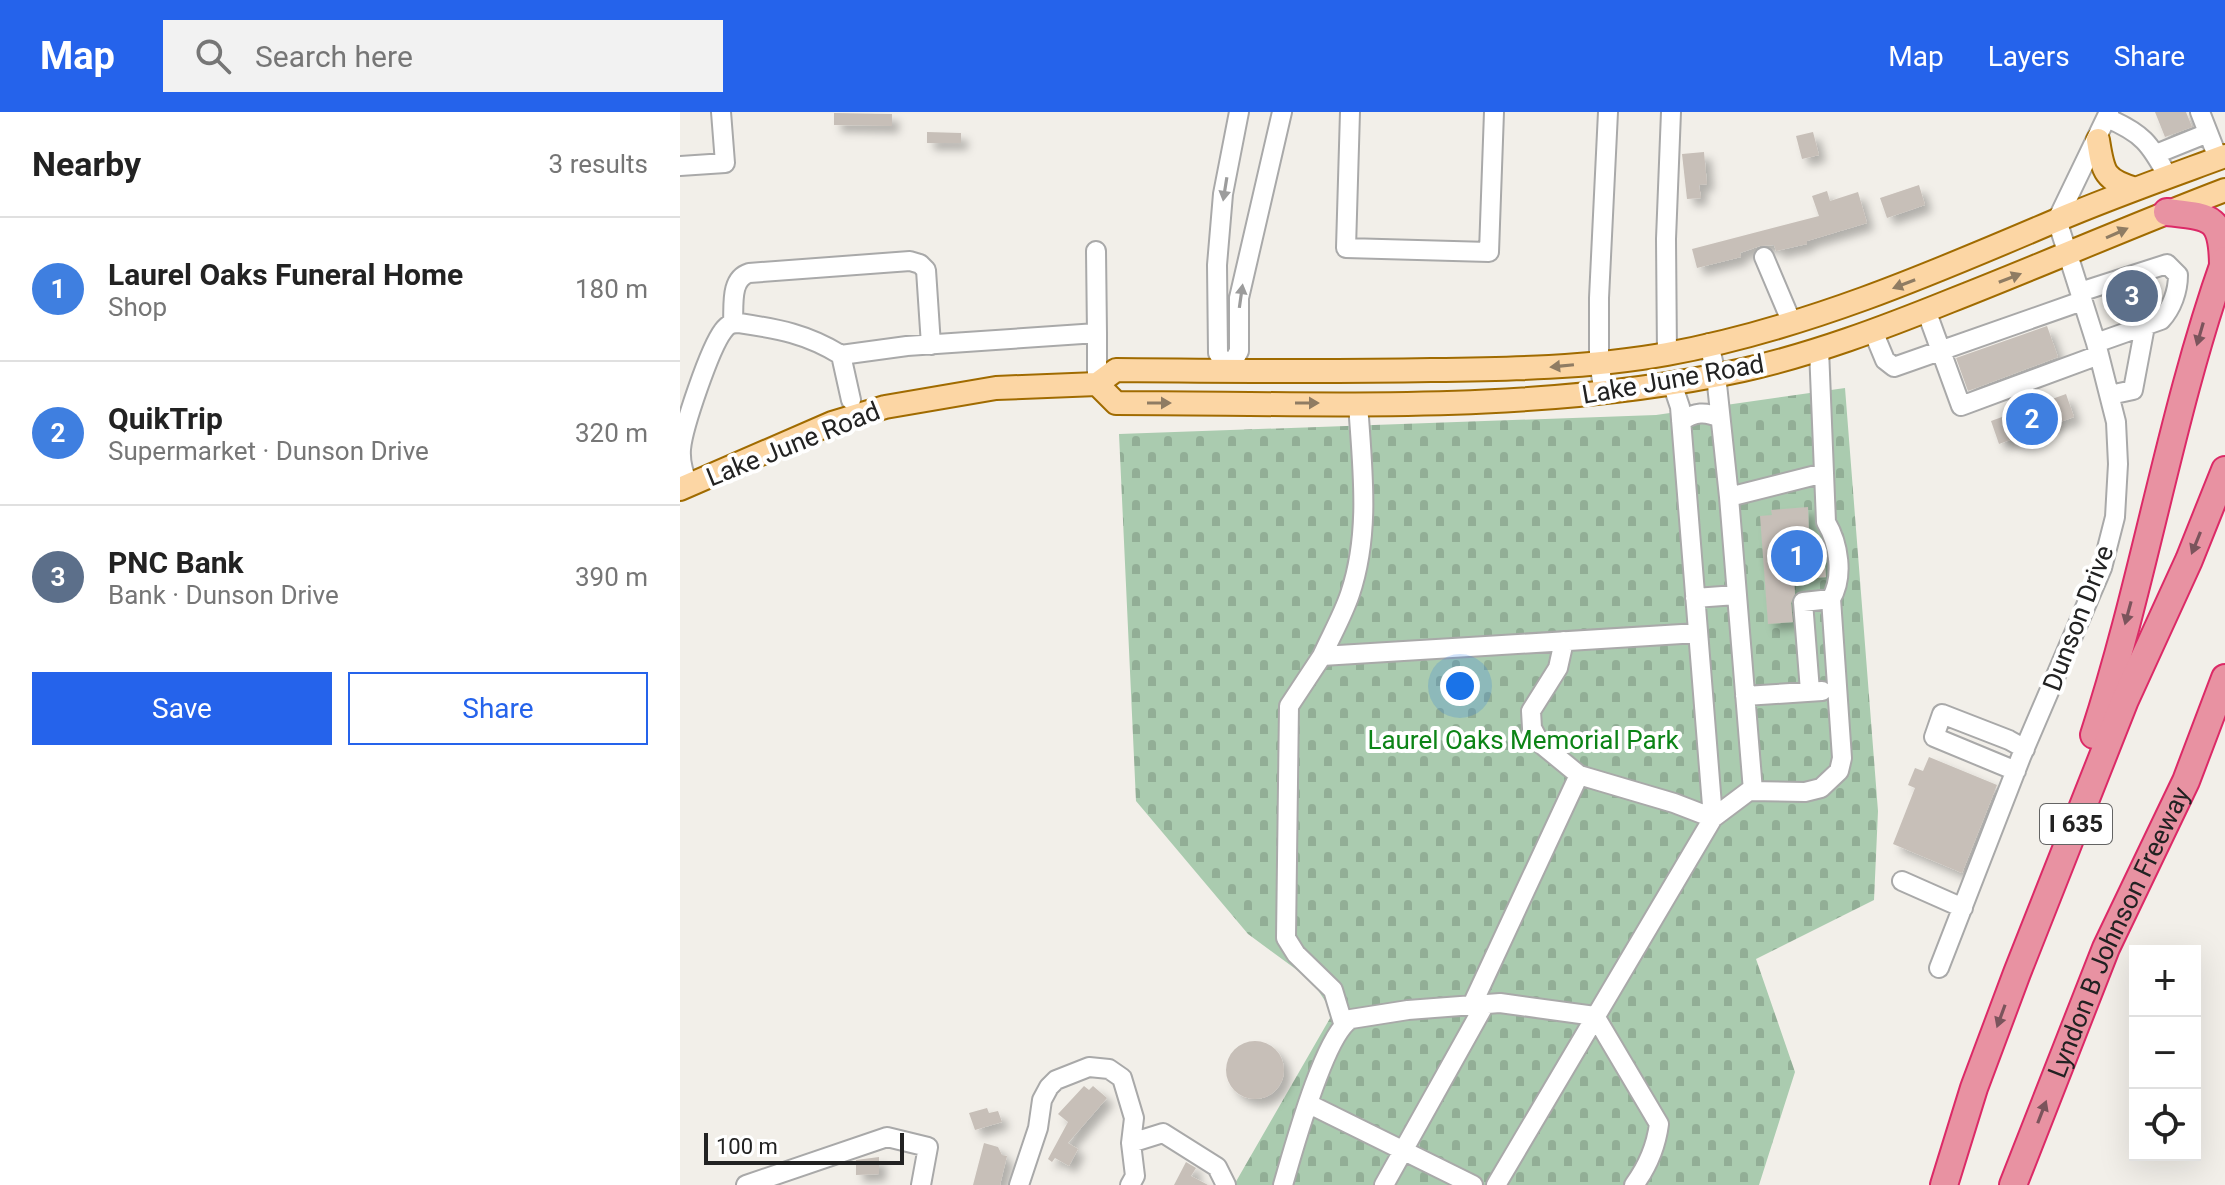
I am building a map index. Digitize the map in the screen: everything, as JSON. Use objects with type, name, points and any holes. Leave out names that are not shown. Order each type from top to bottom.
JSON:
[{"type":"highway","points":[[2017,973],[2105,703],[2184,392],[2203,322],[2224,262],[2223,238],[2214,223],[2199,215],[2167,212]]},
{"type":"highway","name":"I 635","points":[[1944,1185],[1974,1088],[2017,973],[2125,700],[2189,560],[2225,470]]},
{"type":"highway","name":"Lyndon B Johnson Freeway","points":[[2013,1185],[2106,948],[2186,781],[2225,678]]},
{"type":"highway","points":[[2186,781],[2225,701]]},
{"type":"main road","points":[[2098,140],[2106,173],[2116,184],[2136,189]]},
{"type":"main road","name":"Lake June Road","points":[[685,487],[832,423],[885,407],[996,388],[1097,384],[1116,370],[1464,370],[1554,367],[1667,354],[1792,323],[1863,300],[2221,157]]},
{"type":"main road","name":"Lake June Road","points":[[1097,384],[1116,403],[1358,403],[1543,399],[1672,383],[1745,370],[1873,331],[2225,190]]},
{"type":"main road","points":[[1863,300],[1873,331]]},
{"type":"main road","points":[[1667,354],[1672,383]]},
{"type":"main road","points":[[1228,371],[1229,403]]},
{"type":"street","points":[[680,166],[725,163],[721,112]]},
{"type":"street","points":[[1228,371],[1218,353],[1217,265],[1223,194],[1239,112]]},
{"type":"street","points":[[1228,371],[1239,351],[1239,298],[1282,112]]},
{"type":"street","points":[[1350,112],[1346,248],[1489,252],[1494,112]]},
{"type":"street","points":[[1604,393],[1599,362],[1604,146],[1608,112]]},
{"type":"street","points":[[1667,354],[1666,239],[1671,112]]},
{"type":"street","points":[[2057,220],[2108,115],[2134,120],[2168,177]]},
{"type":"street","points":[[2156,154],[2206,119],[2221,157]]},
{"type":"street","name":"Dunson Drive","points":[[1939,968],[2016,771],[2102,568],[2115,517],[2118,464],[2116,422],[2057,220]]},
{"type":"street","points":[[1096,251],[1097,384]]},
{"type":"street","points":[[1764,257],[1792,323]]},
{"type":"street","points":[[733,323],[736,282],[741,275],[910,261],[926,270],[931,345]]},
{"type":"street","points":[[1873,331],[1885,360],[1894,367],[1940,352],[2167,264],[2178,275],[2178,286],[2168,313],[2153,323],[1961,406],[1940,352],[1926,310]]},
{"type":"street","points":[[685,487],[683,439],[719,338],[733,323],[803,335],[841,355],[1097,333]]},
{"type":"street","points":[[2110,395],[2133,390],[2153,323]]},
{"type":"street","points":[[1709,343],[1716,375],[1729,497],[1753,791]]},
{"type":"street","points":[[1496,1185],[1713,818],[1749,791],[1805,792],[1831,782],[1839,771],[1842,758],[1831,599],[1839,585],[1835,537],[1826,522],[1819,349]]},
{"type":"street","points":[[841,355],[851,400]]},
{"type":"street","points":[[1672,383],[1680,407],[1713,818]]},
{"type":"street","points":[[1343,1023],[1333,990],[1296,954],[1286,938],[1289,706],[1322,656],[1350,594],[1360,551],[1364,504],[1358,403]]},
{"type":"street","points":[[1681,421],[1692,414],[1708,412],[1720,418]]},
{"type":"street","points":[[1729,497],[1824,473]]},
{"type":"street","points":[[1695,598],[1736,595]]},
{"type":"street","points":[[1810,691],[1803,602],[1831,599]]},
{"type":"street","points":[[1322,656],[1698,633]]},
{"type":"street","points":[[1564,641],[1558,668],[1531,711],[1532,728],[1540,743],[1579,775],[1713,818]]},
{"type":"street","points":[[1745,696],[1837,690]]},
{"type":"street","points":[[2016,771],[1934,737],[1942,714],[2025,749]]},
{"type":"street","points":[[1384,1185],[1478,1004],[1579,775]]},
{"type":"street","points":[[1902,881],[1963,908]]},
{"type":"street","points":[[1283,1185],[1329,1049],[1343,1023],[1408,1010],[1500,1003],[1595,1016]]},
{"type":"street","points":[[1595,1016],[1659,1124],[1649,1162],[1634,1185]]},
{"type":"street","points":[[1019,1185],[1038,1128],[1042,1100],[1049,1087],[1056,1080],[1089,1067],[1109,1069],[1122,1078],[1134,1118],[1131,1143],[1135,1176],[1130,1185]]},
{"type":"street","points":[[1309,1104],[1473,1185]]},
{"type":"street","points":[[1131,1143],[1163,1133],[1217,1167],[1226,1185]]},
{"type":"street","points":[[746,1185],[887,1137],[928,1147],[921,1185]]},
{"type":"green space","name":"Laurel Oaks Memorial Park","points":[[1845,388],[1878,811],[1874,900],[1756,959],[1795,1072],[1759,1185],[1234,1185],[1333,1013],[1312,981],[1248,934],[1136,801],[1119,434],[1656,415]]},
{"type":"building","points":[[2155,112],[2186,112],[2192,127],[2165,137]]},
{"type":"building","points":[[834,113],[892,114],[892,126],[834,125]]},
{"type":"building","points":[[927,132],[961,133],[961,143],[927,143]]},
{"type":"building","points":[[1813,132],[1819,155],[1802,159],[1796,136]]},
{"type":"building","points":[[1704,152],[1707,184],[1699,185],[1701,198],[1687,199],[1682,154]]},
{"type":"building","points":[[1919,185],[1925,205],[1887,218],[1880,198]]},
{"type":"building","points":[[1827,191],[1830,201],[1858,192],[1867,223],[1807,241],[1807,244],[1776,251],[1774,245],[1760,246],[1740,253],[1741,257],[1697,268],[1692,249],[1819,216],[1812,196]]},
{"type":"building","points":[[2149,282],[2155,301],[2116,314],[2110,295]]},
{"type":"building","points":[[2047,326],[2058,357],[1968,391],[1956,358]]},
{"type":"building","points":[[2066,394],[2074,417],[1999,444],[1991,421]]},
{"type":"building","points":[[1808,507],[1809,535],[1819,535],[1823,544],[1826,577],[1794,579],[1795,594],[1791,603],[1793,622],[1768,624],[1760,516],[1772,515],[1771,510]]},
{"type":"building","points":[[1929,757],[1997,785],[1962,873],[1893,844],[1915,788],[1908,785],[1915,768],[1923,771]]},
{"type":"building","points":[[1255,1041],[1275,1050],[1284,1070],[1275,1090],[1255,1099],[1235,1090],[1226,1070],[1235,1050]]},
{"type":"building","points":[[1084,1086],[1089,1090],[1093,1086],[1107,1098],[1068,1143],[1078,1149],[1069,1166],[1055,1158],[1052,1162],[1048,1159],[1068,1122],[1058,1114]]},
{"type":"building","points":[[987,1108],[989,1113],[998,1111],[1002,1122],[975,1130],[969,1113]]},
{"type":"building","points":[[984,1143],[998,1147],[1002,1155],[1007,1156],[1000,1185],[973,1185]]},
{"type":"building","points":[[879,1157],[879,1174],[856,1175],[856,1160]]},
{"type":"building","points":[[1186,1162],[1196,1168],[1191,1176],[1208,1185],[1174,1185]]},
{"type":"place","name":"PNC Bank","points":[[2132,296]]},
{"type":"place","name":"QuikTrip","points":[[2032,419]]},
{"type":"place","name":"Laurel Oaks Funeral Home","points":[[1797,556]]}]
